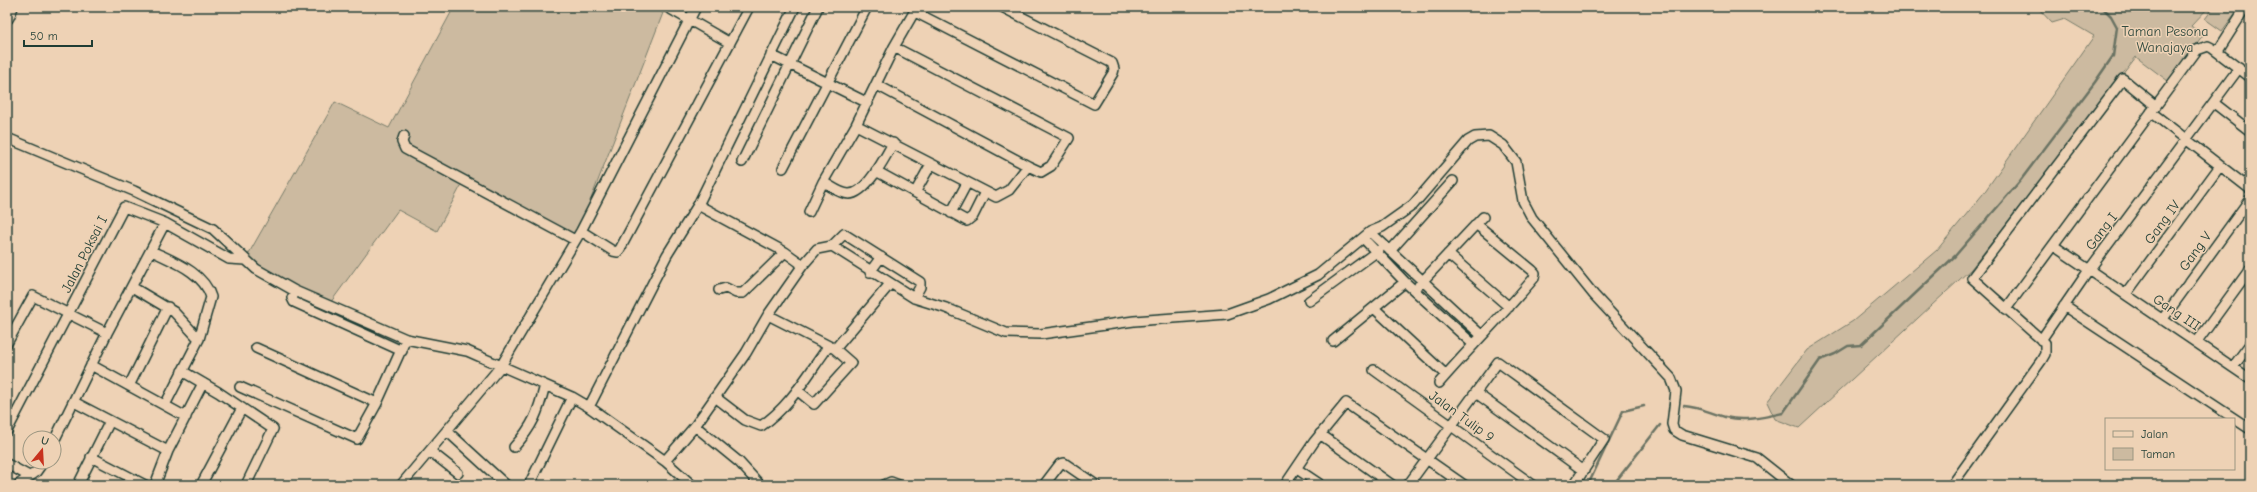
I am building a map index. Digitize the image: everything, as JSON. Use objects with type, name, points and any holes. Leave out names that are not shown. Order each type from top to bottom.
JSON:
[{"type":"highway","points":[[7,17],[11,7]]},
{"type":"street","points":[[667,7],[730,43]]},
{"type":"street","points":[[406,483],[430,451],[502,366],[581,231],[696,7]]},
{"type":"street","points":[[581,231],[613,251],[618,252],[748,7]]},
{"type":"street","points":[[589,407],[667,256],[698,205],[796,7]]},
{"type":"street","points":[[742,162],[818,7]]},
{"type":"street","points":[[783,168],[867,7]]},
{"type":"street","points":[[809,212],[823,182],[868,103],[894,47],[916,9],[1094,104],[1114,70],[1112,63],[1002,7]]},
{"type":"street","points":[[2218,51],[2246,7]]},
{"type":"street","points":[[2006,309],[2054,246],[2197,50],[2208,46],[2218,51],[2238,68],[2249,74]]},
{"type":"street","points":[[876,85],[1041,172],[1048,169],[1069,138],[894,47]]},
{"type":"street","points":[[771,55],[868,103]]},
{"type":"street","name":"Gang I","points":[[2042,340],[2089,270],[2186,141],[2238,68]]},
{"type":"street","points":[[1952,485],[2041,361],[2046,348],[2042,340],[1972,278],[2123,79],[2186,141],[2250,189]]},
{"type":"street","points":[[2214,103],[2250,131]]},
{"type":"street","points":[[856,125],[995,197],[1000,196],[1016,183],[1028,166]]},
{"type":"street","points":[[404,136],[402,142],[405,149],[575,240]]},
{"type":"street","points":[[832,246],[870,272],[914,298],[946,308],[1006,333],[1019,335],[1040,334],[1134,321],[1227,314],[1269,299],[1318,275],[1366,235],[1382,227],[1413,205],[1468,141],[1481,136],[1489,136],[1503,145],[1516,162],[1526,208],[1538,226],[1552,241],[1594,295],[1667,373],[1676,391],[1672,424],[1676,433],[1757,458],[1791,485]]},
{"type":"street","points":[[7,138],[134,191],[213,228],[236,248],[245,260],[295,291],[406,339],[467,351],[572,397],[589,407],[664,461],[692,485]]},
{"type":"street","points":[[823,182],[842,192],[849,194],[856,192],[876,171],[893,143]]},
{"type":"street","points":[[916,192],[930,164]]},
{"type":"street","name":"Gang IV","points":[[2126,294],[2220,166]]},
{"type":"street","points":[[876,171],[916,192],[951,214],[967,221],[970,220],[986,192]]},
{"type":"street","points":[[1310,301],[1376,253],[1387,249],[1453,181]]},
{"type":"street","points":[[951,214],[967,183]]},
{"type":"street","name":"Gang V","points":[[2162,320],[2250,199]]},
{"type":"street","points":[[698,205],[785,252],[803,265]]},
{"type":"street","name":"Jalan Poksai I","points":[[7,431],[124,207],[165,223]]},
{"type":"street","points":[[1413,289],[1422,282],[1483,217]]},
{"type":"street","points":[[60,430],[91,364],[152,251],[165,223],[229,260],[245,260]]},
{"type":"street","points":[[1439,383],[1481,335],[1510,307],[1534,278],[1535,274],[1476,224]]},
{"type":"street","points":[[664,461],[695,426],[746,353],[768,315],[803,265],[817,249],[832,246],[844,234],[920,282],[920,287],[914,298]]},
{"type":"street","points":[[1366,235],[1387,249],[1481,335]]},
{"type":"street","points":[[1366,235],[1376,253],[1405,282],[1473,344]]},
{"type":"street","name":"Gang III","points":[[2054,246],[2250,379]]},
{"type":"street","points":[[152,251],[181,266],[199,278],[211,294],[199,339],[165,405]]},
{"type":"street","points":[[719,290],[726,288],[736,293],[743,293],[785,252]]},
{"type":"street","points":[[1448,254],[1510,307]]},
{"type":"street","points":[[870,272],[881,257]]},
{"type":"street","points":[[2197,342],[2250,269]]},
{"type":"street","points":[[1333,341],[1405,282]]},
{"type":"street","points":[[715,397],[745,420],[761,426],[772,419],[831,348],[890,284]]},
{"type":"street","points":[[132,287],[168,307],[199,339]]},
{"type":"street","points":[[295,291],[292,298],[294,302],[402,351]]},
{"type":"street","points":[[7,343],[31,298],[35,296],[107,333]]},
{"type":"street","points":[[2064,306],[2233,418]]},
{"type":"street","points":[[129,386],[168,307]]},
{"type":"street","points":[[1374,308],[1446,375]]},
{"type":"street","points":[[768,315],[831,348],[852,362],[851,365],[814,404],[797,390]]},
{"type":"street","points":[[240,386],[354,439],[358,438],[377,403],[402,351],[406,339]]},
{"type":"street","points":[[2233,367],[2250,344]]},
{"type":"street","points":[[256,348],[377,403]]},
{"type":"street","points":[[1408,485],[1498,362],[1604,439],[1574,485]]},
{"type":"street","points":[[91,364],[186,417]]},
{"type":"street","name":"Jalan Tulip 9","points":[[1374,370],[1533,485]]},
{"type":"street","points":[[182,371],[242,408],[273,430],[246,485]]},
{"type":"street","points":[[154,485],[168,451],[203,383]]},
{"type":"street","points":[[514,447],[533,424],[540,409],[545,385]]},
{"type":"street","points":[[1476,393],[1584,471]]},
{"type":"street","points":[[529,485],[572,397]]},
{"type":"street","points":[[74,402],[168,451]]},
{"type":"street","points":[[1285,485],[1320,434],[1343,404],[1349,404],[1464,485]]},
{"type":"street","points":[[201,485],[242,408]]},
{"type":"street","points":[[2235,419],[2250,429]]},
{"type":"street","points":[[78,485],[110,421]]},
{"type":"street","points":[[695,426],[739,462],[760,485]]},
{"type":"street","points":[[447,431],[506,485]]},
{"type":"street","points":[[1320,434],[1392,485]]},
{"type":"street","points":[[430,451],[458,473]]},
{"type":"street","points":[[91,458],[145,485]]},
{"type":"street","points":[[7,464],[28,476]]},
{"type":"street","points":[[1044,485],[1060,464],[1066,464],[1096,485]]},
{"type":"street","points":[[1297,469],[1321,485]]},
{"type":"street","points":[[18,485],[37,470]]},
{"type":"street","points":[[884,485],[891,482],[899,485]]},
{"type":"green space","points":[[454,7],[652,7],[663,13],[575,240],[464,180],[437,231],[398,210],[328,306],[245,260],[335,102],[389,128]]},
{"type":"green space","name":"Taman Pesona Wanajaya","points":[[2037,7],[2209,7],[2191,26],[2203,35],[2168,81],[2136,57],[1971,269],[1799,428],[1775,419],[1767,402],[1807,350],[1853,321],[1937,250],[1983,194],[2094,36],[2065,19],[2052,23]]},
{"type":"green space","points":[[2214,7],[2239,8],[2222,31],[2205,19]]},
{"type":"waterway","points":[[1684,406],[1700,409],[1725,417],[1740,419],[1783,413],[1820,360],[1835,354],[1848,346],[1861,345],[1955,256],[2020,181],[2113,56],[2117,27],[2111,16],[2102,7]]},
{"type":"waterway","points":[[1588,485],[1623,411],[1644,406]]},
{"type":"waterway","points":[[1613,485],[1660,425]]}]
